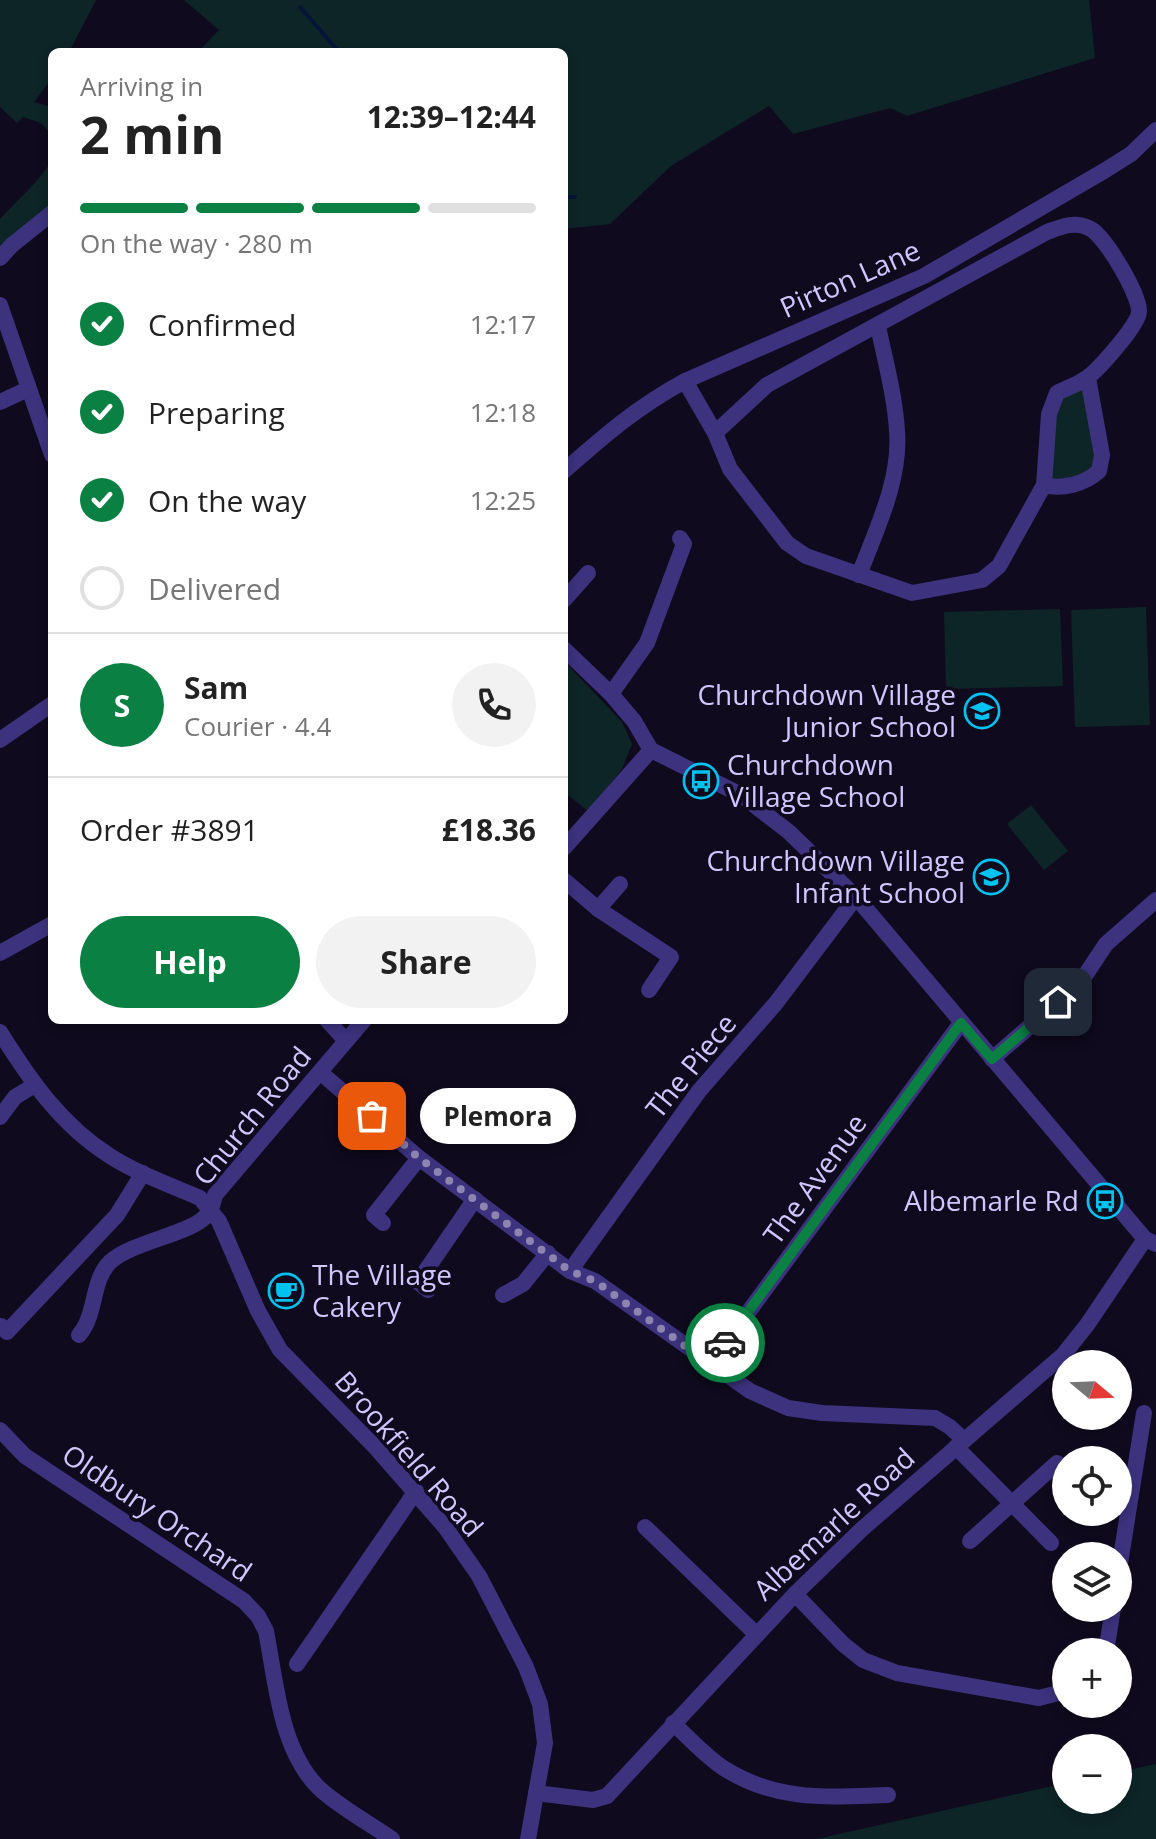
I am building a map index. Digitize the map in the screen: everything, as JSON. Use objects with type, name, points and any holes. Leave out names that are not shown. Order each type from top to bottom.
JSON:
[{"type":"street","name":"Pirton Lane","points":[[568,467],[621,420],[653,398],[924,276],[1104,171],[1131,154],[1156,130]]},
{"type":"street","points":[[0,258],[48,216]]},
{"type":"street","points":[[685,381],[715,433],[730,469],[787,543],[806,556],[912,593],[982,580],[999,566],[1044,485],[1049,414],[1057,393],[1088,378],[1134,325],[1140,314],[1137,299],[1102,237],[1089,227],[1071,224],[1047,232],[767,385],[715,433]]},
{"type":"street","points":[[0,305],[48,444]]},
{"type":"street","points":[[859,575],[892,485],[896,458],[898,431],[878,326]]},
{"type":"street","points":[[1044,485],[1055,488],[1089,480],[1099,471],[1102,455],[1088,378]]},
{"type":"street","points":[[0,402],[28,389]]},
{"type":"street","points":[[611,694],[647,643],[687,542]]},
{"type":"street","points":[[568,593],[578,576]]},
{"type":"street","points":[[568,653],[611,694],[634,721],[651,750],[741,795],[789,832],[856,897],[1150,1242]]},
{"type":"street","points":[[0,740],[48,707]]},
{"type":"street","points":[[568,843],[651,750]]},
{"type":"street","points":[[568,883],[598,909],[671,957],[649,990]]},
{"type":"street","points":[[598,909],[620,884]]},
{"type":"street","points":[[992,1059],[1080,983],[1106,944],[1154,894]]},
{"type":"street","name":"The Piece","points":[[570,1271],[699,1091],[776,1003],[856,897]]},
{"type":"street","points":[[0,953],[48,926]]},
{"type":"street","name":"The Avenue","points":[[710,1364],[961,1023]]},
{"type":"street","points":[[331,1024],[346,1041]]},
{"type":"street","name":"Church Road","points":[[211,1209],[215,1195],[361,1024]]},
{"type":"street","points":[[0,1032],[33,1086],[76,1131],[110,1156],[200,1198],[211,1209],[202,1220],[146,1242],[110,1262],[100,1279],[89,1329]]},
{"type":"street","points":[[320,1072],[419,1158],[570,1271],[595,1281],[750,1391],[788,1408],[822,1413],[935,1418],[950,1427],[1013,1505],[1051,1543]]},
{"type":"street","points":[[0,1117],[15,1097],[33,1086]]},
{"type":"street","points":[[373,1215],[419,1158]]},
{"type":"street","points":[[1,1326],[7,1332],[117,1215],[143,1173]]},
{"type":"street","points":[[419,1283],[475,1199]]},
{"type":"street","name":"Brookfield Road","points":[[211,1209],[258,1311],[280,1350],[416,1491],[445,1527],[479,1576],[526,1667],[540,1704],[545,1743],[528,1839]]},
{"type":"street","name":"Albemarle Road","points":[[536,1793],[593,1800],[607,1796],[755,1633],[862,1529],[1063,1355],[1150,1242]]},
{"type":"street","points":[[503,1295],[523,1284],[548,1253]]},
{"type":"street","points":[[1123,1542],[1144,1413]]},
{"type":"street","name":"Oldbury Orchard","points":[[0,1430],[25,1456],[244,1601],[258,1616],[266,1631],[289,1741],[301,1766],[320,1789],[392,1839]]},
{"type":"street","points":[[970,1541],[1052,1468]]},
{"type":"street","points":[[297,1664],[416,1491]]},
{"type":"street","points":[[645,1527],[755,1633]]},
{"type":"street","points":[[795,1594],[843,1644],[863,1660],[897,1673],[1039,1698],[1052,1695]]},
{"type":"street","points":[[673,1723],[723,1768],[754,1784],[788,1795],[865,1804],[888,1795]]},
{"type":"green space","points":[[0,0],[96,0],[71,48],[48,48],[48,83],[34,102],[48,106],[48,131],[41,123],[23,117],[17,123],[0,107]]},
{"type":"green space","points":[[184,0],[1089,0],[1095,58],[907,116],[890,108],[793,134],[769,106],[671,166],[610,224],[568,229],[568,48],[202,48],[219,30]]},
{"type":"green space","points":[[48,165],[48,216],[0,258],[0,219]]},
{"type":"green space","points":[[1088,378],[1099,471],[1044,485],[1057,393]]},
{"type":"green space","points":[[1146,607],[1150,725],[1075,727],[1071,610]]},
{"type":"green space","points":[[1060,609],[1063,686],[946,689],[944,612]]},
{"type":"green space","points":[[568,665],[622,722],[632,744],[622,769],[588,811],[568,795]]},
{"type":"green space","points":[[1031,805],[1068,851],[1044,870],[1007,824]]},
{"type":"green space","points":[[1156,1764],[1156,1839],[817,1839],[1052,1786],[1052,1814],[1132,1814],[1132,1769]]},
{"type":"waterway","points":[[300,7],[336,48]]},
{"type":"waterway","points":[[568,197],[575,197]]},
{"type":"way so far","points":[[372,1116],[419,1158],[570,1271],[595,1281],[710,1364],[725,1343]]},
{"type":"place","name":"Churchdown Village Junior School","points":[[982,711]]},
{"type":"place","name":"Churchdown Village School","points":[[701,781]]},
{"type":"place","name":"Churchdown Village Infant School","points":[[991,877]]},
{"type":"place","name":"Plemora","points":[[372,1116]]},
{"type":"place","name":"Albemarle Rd","points":[[1105,1201]]},
{"type":"place","name":"The Village Cakery","points":[[286,1291]]},
{"type":"route","points":[[725,1343],[961,1023],[992,1059],[1058,1002]]}]
